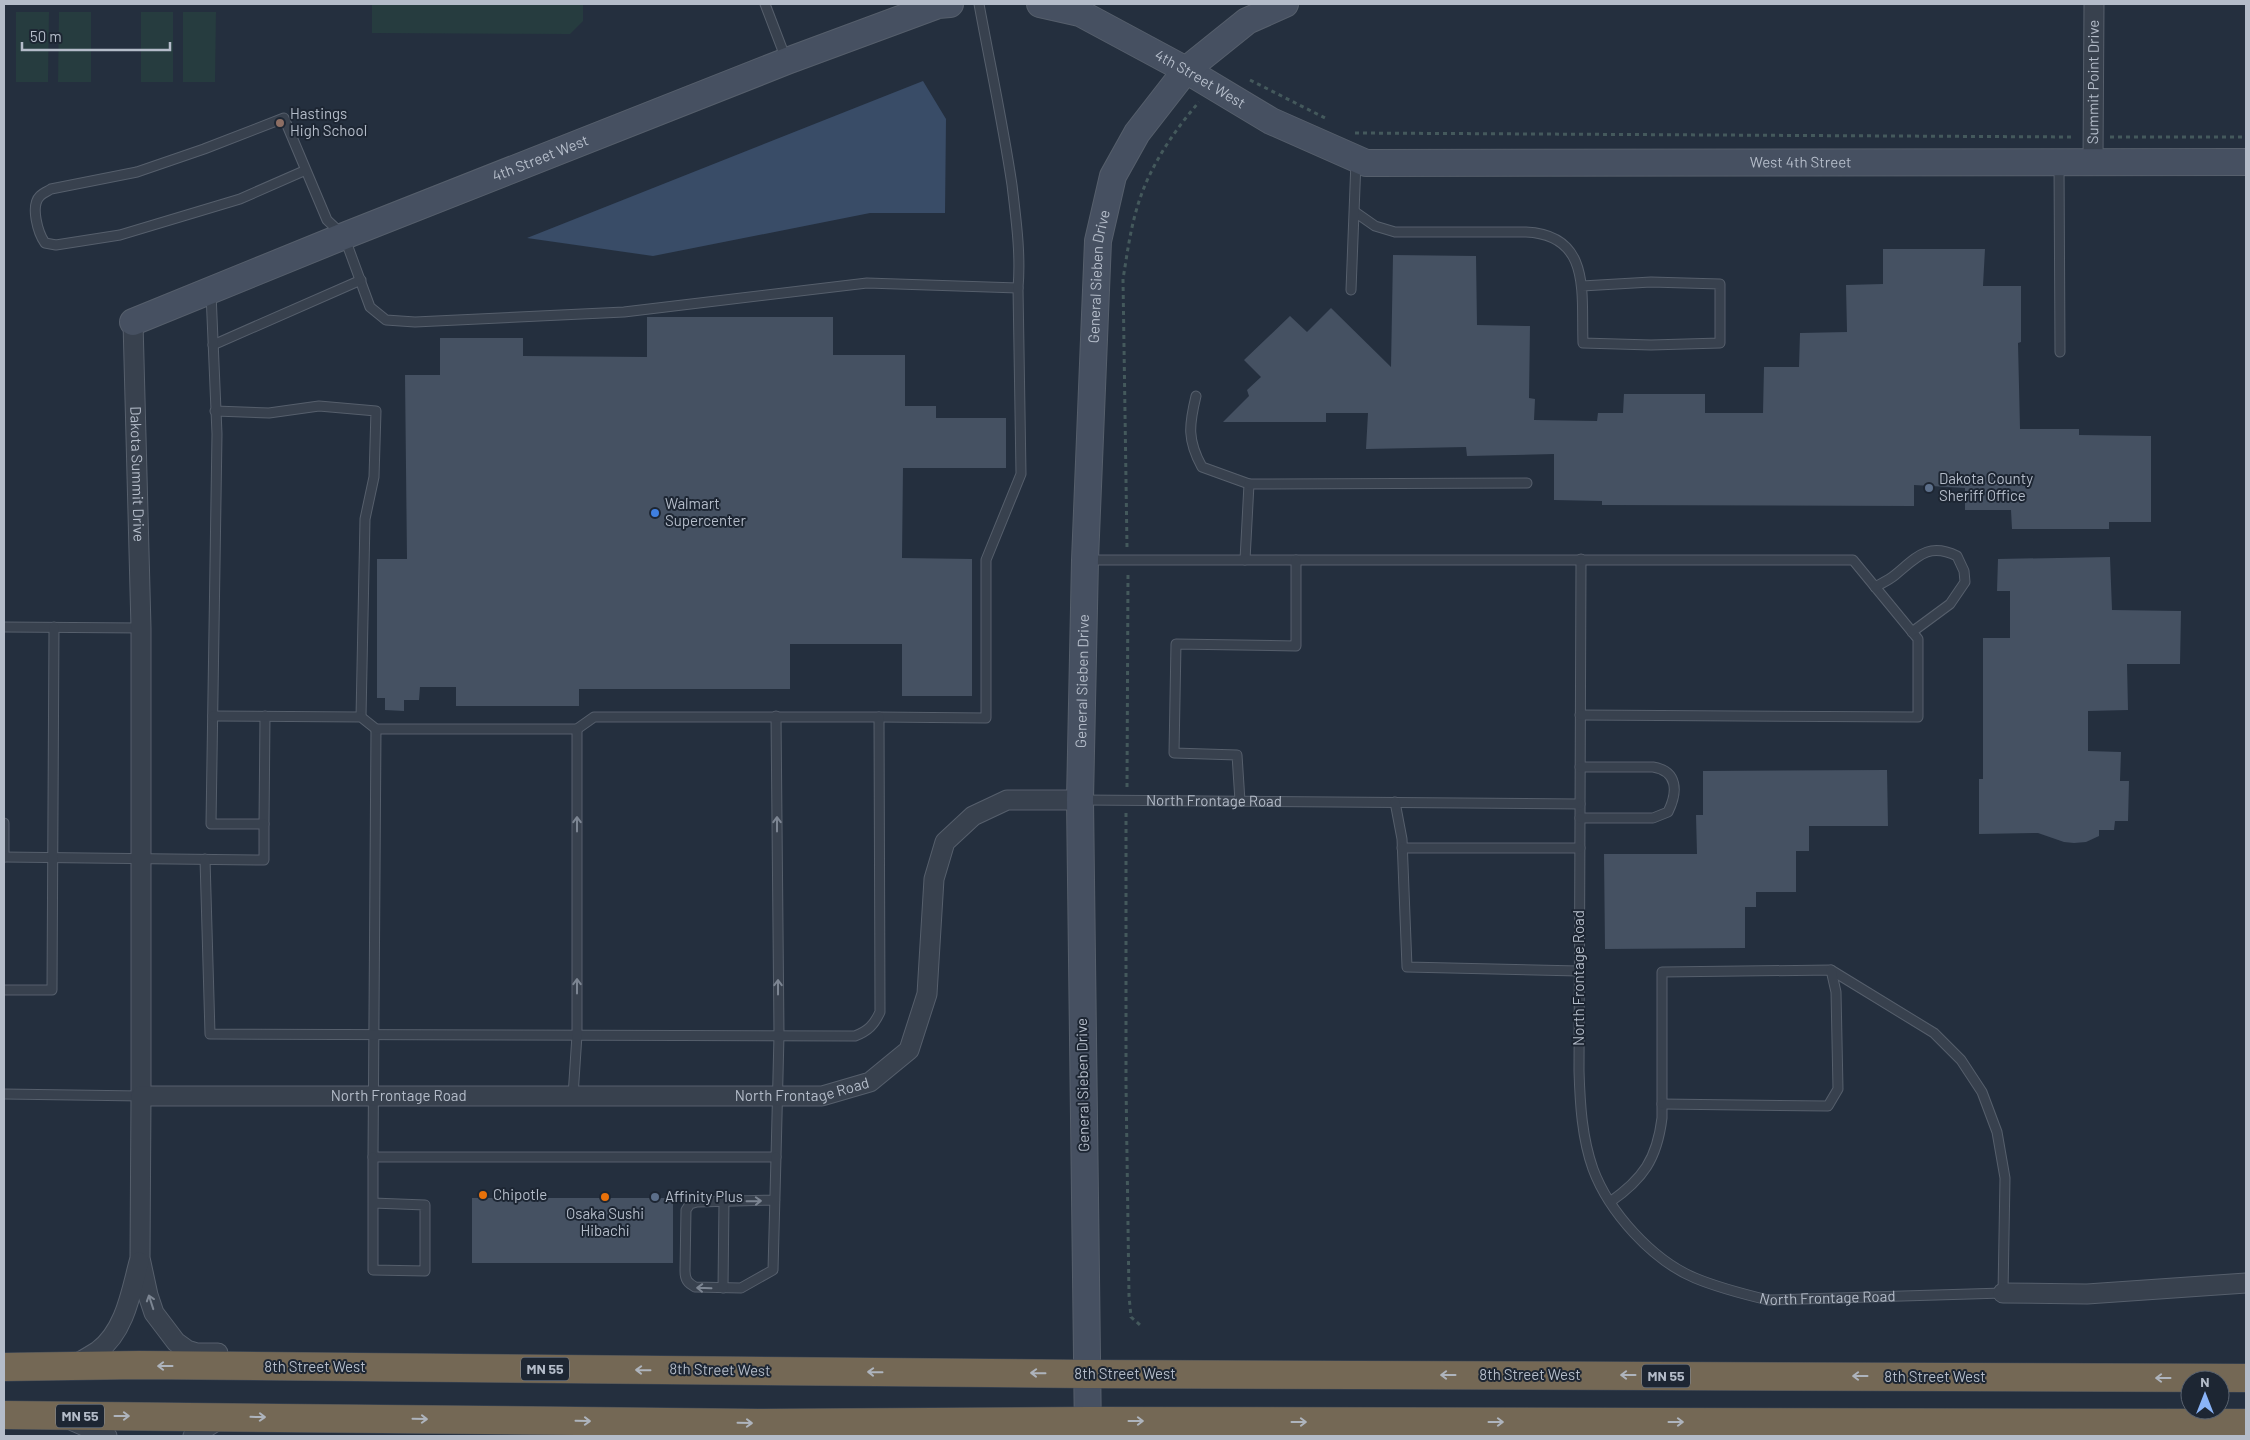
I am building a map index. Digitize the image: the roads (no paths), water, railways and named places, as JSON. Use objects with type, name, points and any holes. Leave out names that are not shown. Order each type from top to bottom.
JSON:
[{"type":"highway","name":"8th Street West","points":[[4,1367],[611,1369],[1086,1374],[2246,1378]]},
{"type":"highway","name":"MN 55","points":[[4,1415],[758,1423],[1088,1429],[2246,1423]]},
{"type":"street","name":"4th Street West","points":[[133,322],[344,236],[787,61],[938,5],[950,4]]},
{"type":"street","name":"4th Street West","points":[[1040,4],[1080,13],[1186,70],[1271,122],[1356,158]]},
{"type":"street","name":"General Sieben Drive","points":[[1088,1429],[1080,800],[1085,560],[1098,241],[1113,176],[1137,133],[1186,70],[1247,21],[1285,4]]},
{"type":"street","name":"Summit Point Drive","points":[[2094,4],[2094,149]]},
{"type":"street","name":"West 4th Street","points":[[1356,158],[1366,163],[2059,161],[2094,149],[2246,162]]},
{"type":"street","name":"Dakota Summit Drive","points":[[133,322],[141,628],[141,1096]]},
{"type":"street","name":"North Frontage Road","points":[[141,1096],[822,1096],[870,1082],[909,1050],[926,994],[934,879],[945,842],[973,816],[1007,800],[1080,800]]},
{"type":"street","points":[[73,1366],[99,1350],[119,1325],[128,1303],[140,1258],[141,1096]]},
{"type":"street","points":[[140,1258],[154,1313],[176,1342],[187,1350],[198,1353],[470,1356],[611,1369]]},
{"type":"street","name":"North Frontage Road","points":[[2004,1293],[2087,1294],[2246,1283]]},
{"type":"street","points":[[58,1416],[107,1436]]},
{"type":"street","points":[[192,1436],[224,1417]]},
{"type":"lane","points":[[765,4],[787,61]]},
{"type":"lane","points":[[213,716],[361,717],[376,729],[577,729],[594,717],[986,718],[986,560],[1021,474],[1018,288],[1020,266],[1003,124],[990,68],[979,4]]},
{"type":"lane","points":[[306,170],[240,199],[120,235],[56,245],[45,243],[40,235],[36,206],[40,196],[51,189],[137,172],[204,149],[284,118],[306,170],[327,220],[344,236],[370,307],[386,320],[415,322],[624,312],[868,283],[1018,288]]},
{"type":"lane","points":[[1351,290],[1356,158]]},
{"type":"lane","points":[[2059,161],[2060,352]]},
{"type":"lane","points":[[1354,212],[1375,226],[1395,232],[1526,232],[1540,233],[1553,237],[1564,244],[1576,259],[1582,286],[1582,342],[1651,345],[1720,342],[1720,284],[1651,282],[1582,286]]},
{"type":"lane","points":[[213,345],[361,280]]},
{"type":"lane","points":[[211,291],[215,411],[211,824],[264,824]]},
{"type":"lane","points":[[1196,396],[1190,432],[1194,453],[1202,467],[1248,484],[1527,483]]},
{"type":"lane","points":[[215,411],[269,413],[319,406],[376,411],[374,477],[365,519],[361,717]]},
{"type":"lane","points":[[1245,560],[1248,484]]},
{"type":"lane","points":[[1875,587],[1894,576],[1912,559],[1927,551],[1944,550],[1957,556],[1964,571],[1966,582],[1950,604],[1912,632]]},
{"type":"lane","points":[[1580,804],[1581,559]]},
{"type":"lane","points":[[1085,560],[1853,560],[1918,639],[1918,717],[1580,716]]},
{"type":"lane","points":[[1240,801],[1237,755],[1174,753],[1176,644],[1296,646],[1296,560]]},
{"type":"lane","points":[[4,627],[141,628]]},
{"type":"lane","points":[[4,990],[52,990],[51,857],[54,627]]},
{"type":"lane","points":[[4,823],[4,857],[140,857],[264,860],[265,716]]},
{"type":"lane","points":[[775,1200],[697,1202],[690,1204],[686,1210],[685,1279],[695,1288],[741,1288],[752,1284],[773,1270],[775,1200],[776,1157],[776,1096],[779,1035],[776,716]]},
{"type":"lane","points":[[205,858],[210,1034],[855,1036],[865,1032],[874,1025],[880,1012],[879,717]]},
{"type":"lane","points":[[373,1203],[425,1205],[425,1271],[373,1270],[373,1203],[373,1157],[376,729]]},
{"type":"lane","points":[[573,1096],[577,1035],[577,729]]},
{"type":"lane","points":[[1580,766],[1652,766],[1663,768],[1670,774],[1674,786],[1674,800],[1668,812],[1654,818],[1580,818]]},
{"type":"lane","name":"North Frontage Road","points":[[1080,800],[1580,804],[1578,1071],[1581,1119],[1593,1169],[1610,1202],[1634,1233],[1666,1261],[1694,1278],[1768,1300],[2004,1293]]},
{"type":"lane","points":[[1395,802],[1402,848],[1406,967],[1579,971]]},
{"type":"lane","points":[[1402,848],[1580,848]]},
{"type":"lane","points":[[1662,1104],[1828,1106],[1838,1089],[1836,992],[1831,970]]},
{"type":"lane","points":[[1610,1202],[1630,1188],[1647,1169],[1660,1132],[1662,1104],[1662,972],[1831,970],[1934,1033],[1961,1060],[1982,1092],[1997,1132],[2005,1178],[2004,1293]]},
{"type":"lane","points":[[4,1094],[141,1096]]},
{"type":"lane","points":[[373,1157],[776,1157]]},
{"type":"lane","points":[[723,1288],[724,1201]]},
{"type":"water","points":[[923,81],[946,119],[945,213],[870,213],[653,256],[527,238]]},
{"type":"place","name":"Hastings High School","points":[[280,123]]},
{"type":"place","name":"Dakota County Sheriff Office","points":[[1929,488]]},
{"type":"place","name":"Walmart Supercenter","points":[[655,513]]},
{"type":"place","name":"Chipotle","points":[[483,1195]]},
{"type":"place","name":"Osaka Sushi Hibachi","points":[[605,1197]]},
{"type":"place","name":"Affinity Plus","points":[[655,1197]]}]
